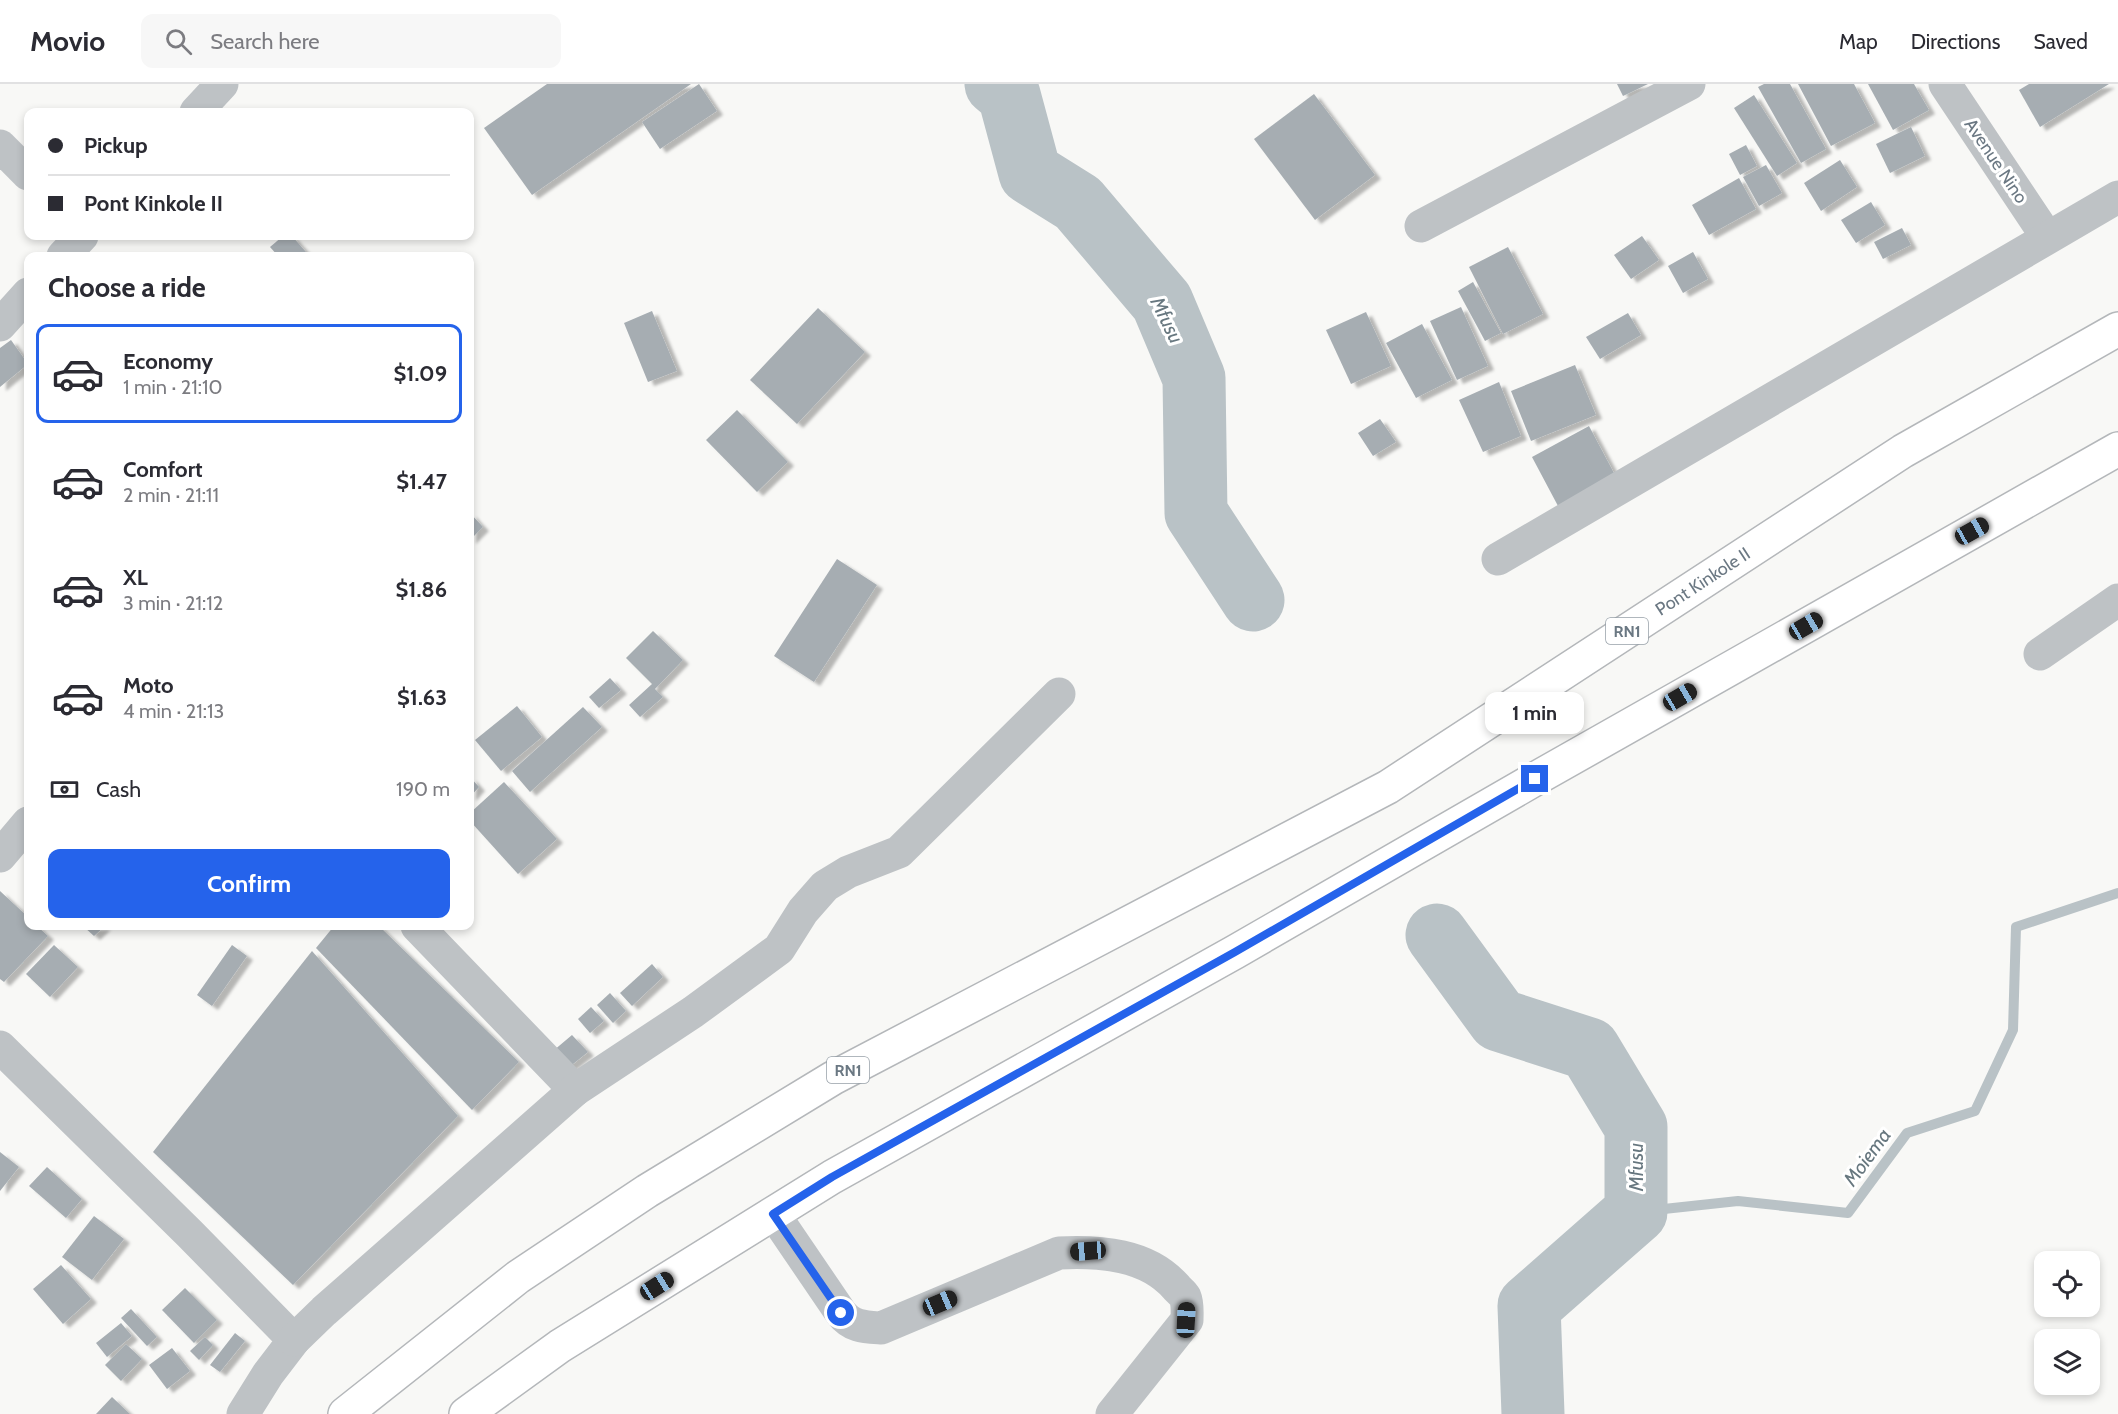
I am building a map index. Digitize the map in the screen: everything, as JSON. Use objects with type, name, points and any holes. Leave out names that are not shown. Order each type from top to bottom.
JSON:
[{"type":"highway","name":"Pont Kinkole II","points":[[345,1414],[518,1277],[647,1191],[833,1078],[1389,787],[1865,474],[2118,329]]},
{"type":"highway","points":[[466,1414],[560,1346],[832,1177],[1235,952],[1535,779],[2118,449]]},
{"type":"street","points":[[200,108],[222,84]]},
{"type":"street","points":[[1421,226],[1689,84]]},
{"type":"street","name":"Avenue Nino","points":[[1945,84],[2047,237]]},
{"type":"street","points":[[0,146],[24,170]]},
{"type":"street","points":[[1498,559],[2118,197]]},
{"type":"street","points":[[67,252],[78,240]]},
{"type":"street","points":[[0,325],[24,298]]},
{"type":"street","points":[[2040,654],[2118,600]]},
{"type":"street","points":[[243,1414],[268,1374],[294,1340],[324,1311],[575,1090],[693,1012],[779,949],[803,911],[825,886],[848,872],[899,852],[1059,694]]},
{"type":"street","points":[[0,856],[24,828]]},
{"type":"street","points":[[421,930],[575,1090]]},
{"type":"street","points":[[0,1047],[294,1340]]},
{"type":"street","points":[[773,1214],[841,1313],[848,1321],[860,1327],[881,1328],[1059,1253],[1088,1251],[1118,1256],[1142,1262],[1165,1274],[1185,1298],[1186,1320],[1112,1414]]},
{"type":"building","points":[[547,84],[691,84],[532,195],[484,128]]},
{"type":"building","points":[[699,84],[717,111],[660,149],[642,122]]},
{"type":"building","points":[[1617,84],[1648,84],[1623,96]]},
{"type":"building","points":[[1764,84],[1790,84],[1826,149],[1801,163],[1758,87]]},
{"type":"building","points":[[1798,84],[1854,84],[1875,123],[1831,146]]},
{"type":"building","points":[[1868,84],[1914,84],[1929,110],[1893,130]]},
{"type":"building","points":[[2029,84],[2109,84],[2040,127],[2019,90]]},
{"type":"building","points":[[1314,94],[1375,175],[1315,220],[1254,139]]},
{"type":"building","points":[[1754,95],[1797,163],[1777,176],[1734,108]]},
{"type":"building","points":[[1911,127],[1925,156],[1890,173],[1876,144]]},
{"type":"building","points":[[1746,145],[1757,166],[1740,175],[1729,154]]},
{"type":"building","points":[[1840,160],[1857,187],[1821,211],[1804,183]]},
{"type":"building","points":[[1766,165],[1782,193],[1759,206],[1743,177]]},
{"type":"building","points":[[1739,178],[1756,209],[1709,235],[1692,205]]},
{"type":"building","points":[[1871,202],[1885,225],[1856,243],[1841,220]]},
{"type":"building","points":[[1902,228],[1911,245],[1883,259],[1874,242]]},
{"type":"building","points":[[1642,236],[1659,260],[1631,279],[1614,255]]},
{"type":"building","points":[[278,240],[296,240],[306,252],[274,252],[270,247]]},
{"type":"building","points":[[1508,247],[1543,314],[1503,334],[1469,267]]},
{"type":"building","points":[[1693,252],[1708,279],[1683,293],[1668,266]]},
{"type":"building","points":[[1473,282],[1501,333],[1485,341],[1458,291]]},
{"type":"building","points":[[1461,307],[1488,366],[1457,380],[1430,321]]},
{"type":"building","points":[[818,308],[865,352],[797,424],[750,380]]},
{"type":"building","points":[[652,311],[677,371],[648,382],[624,323]]},
{"type":"building","points":[[1366,312],[1391,366],[1351,384],[1326,330]]},
{"type":"building","points":[[1628,313],[1641,335],[1600,359],[1586,337]]},
{"type":"building","points":[[1422,324],[1452,380],[1416,398],[1386,343]]},
{"type":"building","points":[[11,340],[24,358],[24,367],[0,387],[0,348]]},
{"type":"building","points":[[1575,365],[1596,415],[1531,441],[1511,391]]},
{"type":"building","points":[[1499,382],[1521,436],[1483,452],[1459,400]]},
{"type":"building","points":[[737,410],[788,462],[757,492],[706,440]]},
{"type":"building","points":[[1380,419],[1396,442],[1373,456],[1358,433]]},
{"type":"building","points":[[1589,426],[1615,475],[1558,506],[1532,457]]},
{"type":"building","points":[[474,517],[483,527],[474,536]]},
{"type":"building","points":[[837,559],[877,585],[814,682],[774,656]]},
{"type":"building","points":[[653,631],[683,660],[655,689],[663,697],[640,717],[629,705],[652,684],[626,658]]},
{"type":"building","points":[[610,678],[621,690],[599,708],[589,697]]},
{"type":"building","points":[[517,706],[542,737],[501,771],[475,740]]},
{"type":"building","points":[[583,707],[602,727],[530,792],[512,771]]},
{"type":"building","points":[[474,781],[479,787],[474,793]]},
{"type":"building","points":[[504,782],[557,839],[518,874],[474,825],[474,809]]},
{"type":"building","points":[[0,891],[24,913],[24,930],[41,930],[48,936],[4,982],[0,979]]},
{"type":"building","points":[[87,930],[101,930],[94,936]]},
{"type":"building","points":[[331,930],[383,930],[519,1062],[472,1110],[316,948]]},
{"type":"building","points":[[54,945],[78,967],[50,997],[26,974]]},
{"type":"building","points":[[232,945],[247,956],[212,1006],[197,995]]},
{"type":"building","points":[[312,951],[458,1116],[293,1285],[153,1152]]},
{"type":"building","points":[[652,964],[663,977],[632,1006],[620,993]]},
{"type":"building","points":[[610,993],[626,1011],[613,1023],[597,1005]]},
{"type":"building","points":[[591,1007],[604,1021],[590,1033],[578,1019]]},
{"type":"building","points":[[572,1035],[588,1052],[568,1068],[553,1051]]},
{"type":"building","points":[[0,1152],[19,1167],[0,1191]]},
{"type":"building","points":[[47,1167],[82,1199],[66,1218],[29,1186]]},
{"type":"building","points":[[94,1216],[124,1239],[92,1280],[62,1257]]},
{"type":"building","points":[[61,1265],[91,1299],[63,1324],[33,1289]]},
{"type":"building","points":[[185,1288],[217,1320],[194,1343],[162,1310]]},
{"type":"building","points":[[131,1309],[157,1337],[147,1346],[121,1318]]},
{"type":"building","points":[[121,1323],[132,1336],[107,1357],[96,1343]]},
{"type":"building","points":[[235,1333],[245,1341],[220,1372],[210,1365]]},
{"type":"building","points":[[205,1337],[213,1345],[199,1360],[190,1351]]},
{"type":"building","points":[[126,1344],[142,1359],[121,1381],[105,1365]]},
{"type":"building","points":[[172,1348],[190,1371],[167,1389],[149,1365]]},
{"type":"building","points":[[112,1397],[130,1414],[96,1414]]},
{"type":"waterway","name":"Mfusu","points":[[996,84],[1009,95],[1030,173],[1078,203],[1162,302],[1194,378],[1196,513],[1253,600]]},
{"type":"waterway","name":"Moiema","points":[[1636,1212],[1738,1201],[1848,1213],[1907,1133],[1975,1111],[2013,1030],[2016,927],[2118,893]]},
{"type":"waterway","name":"Mfusu","points":[[1437,935],[1499,1020],[1589,1049],[1636,1127],[1636,1212],[1529,1306],[1533,1414]]},
{"type":"route","points":[[841,1313],[773,1214],[832,1177],[1235,952],[1535,779]]}]
